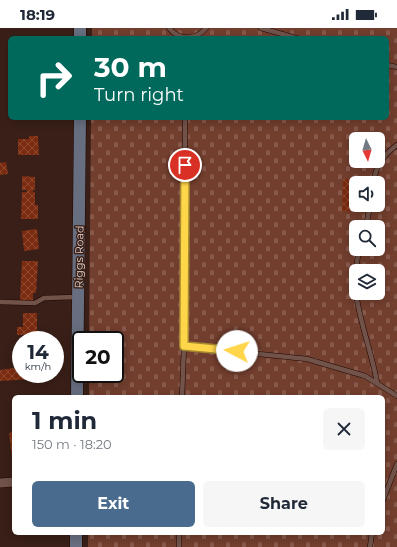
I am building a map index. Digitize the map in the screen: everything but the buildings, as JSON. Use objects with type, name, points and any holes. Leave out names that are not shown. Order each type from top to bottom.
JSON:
[{"type":"main road","name":"Riggs Road","points":[[77,395],[80,120]]},
{"type":"main road","points":[[76,535],[76,547]]},
{"type":"street","points":[[0,483],[12,482]]},
{"type":"lane","points":[[169,28],[174,34],[180,36]]},
{"type":"lane","points":[[197,36],[206,28]]},
{"type":"lane","points":[[261,28],[289,36]]},
{"type":"lane","points":[[182,395],[184,346],[185,120]]},
{"type":"lane","points":[[375,176],[377,166],[385,155],[397,145]]},
{"type":"lane","points":[[0,302],[35,303],[44,298],[78,297]]},
{"type":"lane","points":[[357,300],[359,313],[373,362],[377,383]]},
{"type":"lane","points":[[184,346],[307,359],[365,376],[397,396]]},
{"type":"lane","points":[[385,495],[397,464]]},
{"type":"lane","points":[[179,547],[180,535]]},
{"type":"lane","points":[[370,547],[372,535]]},
{"type":"green space","points":[[92,28],[397,28],[397,547],[88,547],[88,535],[385,535],[385,395],[89,395],[89,383],[124,383],[124,331],[89,331],[91,120],[389,120],[389,36],[92,36]]},
{"type":"route","points":[[185,165],[184,346],[237,351]]}]
